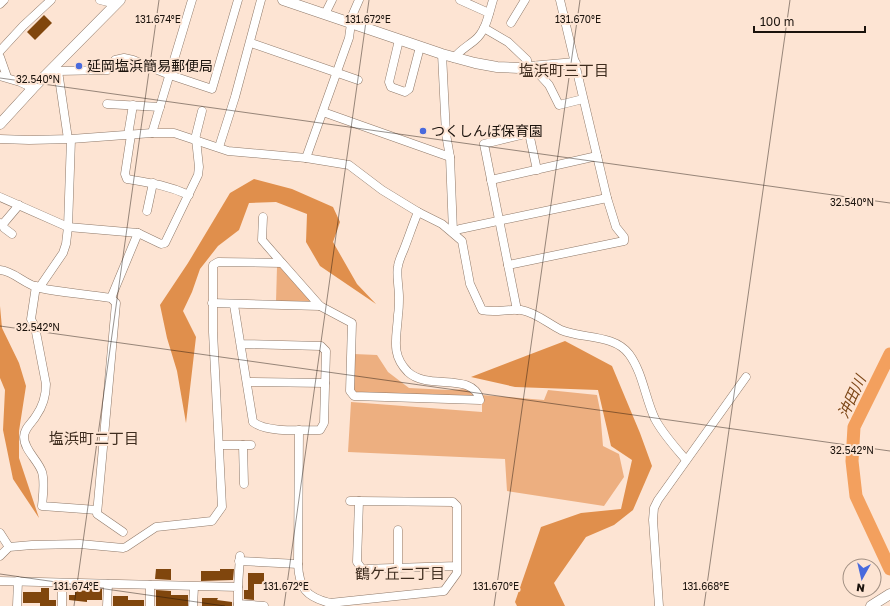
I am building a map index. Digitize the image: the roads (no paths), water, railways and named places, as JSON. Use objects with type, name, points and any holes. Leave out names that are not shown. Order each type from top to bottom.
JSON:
[{"type":"street","points":[[0,4],[4,0]]},
{"type":"street","points":[[0,51],[23,26],[51,0]]},
{"type":"street","points":[[100,0],[118,2]]},
{"type":"street","points":[[152,133],[192,0]]},
{"type":"street","points":[[56,69],[108,70],[115,60],[124,58],[212,89],[238,0]]},
{"type":"street","points":[[219,147],[251,43],[261,0]]},
{"type":"street","points":[[284,0],[454,58],[497,67],[528,68],[575,63]]},
{"type":"street","points":[[325,14],[332,0]]},
{"type":"street","points":[[306,158],[349,38],[352,16],[359,0]]},
{"type":"street","points":[[460,0],[488,13]]},
{"type":"street","points":[[454,58],[459,51],[477,39],[484,28],[493,0]]},
{"type":"street","points":[[511,23],[525,0]]},
{"type":"street","points":[[508,265],[624,241],[624,237],[616,228],[607,198],[560,0]]},
{"type":"street","points":[[0,124],[33,88],[56,69],[118,2]]},
{"type":"street","points":[[484,28],[508,42],[527,60],[528,68]]},
{"type":"street","points":[[400,40],[389,82],[391,87],[405,92],[410,89],[420,47]]},
{"type":"street","points":[[251,43],[358,80]]},
{"type":"street","points":[[442,54],[446,134],[450,157],[453,232]]},
{"type":"street","points":[[0,57],[4,76],[33,88]]},
{"type":"street","points":[[539,67],[540,74],[549,85],[559,105],[583,99]]},
{"type":"street","points":[[56,69],[69,139],[68,227],[66,244],[62,253],[38,287],[31,319],[35,327],[46,384],[46,392],[37,416],[25,431],[24,440],[42,472],[42,506],[97,510]]},
{"type":"street","points":[[107,104],[160,107]]},
{"type":"street","points":[[133,106],[125,174],[127,179],[171,187],[189,195]]},
{"type":"street","points":[[0,197],[68,227],[138,233],[161,244],[165,243],[198,175],[199,167],[195,139],[202,111]]},
{"type":"street","points":[[323,112],[450,157]]},
{"type":"street","points":[[0,139],[69,139],[152,133],[174,133],[228,150],[306,158],[349,165],[382,190],[418,212],[442,224],[462,241],[470,284],[482,310],[490,312],[517,310],[527,312],[562,330],[579,336],[599,339],[617,345],[628,354],[645,389],[655,418],[686,460]]},
{"type":"street","points":[[517,310],[484,144],[529,133],[537,170]]},
{"type":"street","points":[[491,180],[597,156]]},
{"type":"street","points":[[147,211],[153,183]]},
{"type":"street","points":[[453,232],[460,229],[607,198]]},
{"type":"street","points":[[12,234],[4,228],[2,224],[19,205]]},
{"type":"street","points":[[263,217],[262,240],[320,306],[352,323],[350,391],[354,396],[480,400],[478,392],[469,386],[448,382],[419,380],[409,373],[401,363],[397,354],[395,338],[399,294],[397,267],[418,212]]},
{"type":"street","points":[[112,298],[138,233]]},
{"type":"street","points":[[0,556],[8,547],[80,544],[123,548],[156,527],[212,521],[222,507],[212,303],[213,265],[218,262],[282,263]]},
{"type":"street","points":[[0,270],[12,274],[27,284],[112,298],[116,303],[97,514],[123,532]]},
{"type":"street","points":[[212,303],[320,306]]},
{"type":"street","points":[[234,304],[253,422],[259,426],[299,430],[320,430],[324,423],[326,351],[321,346],[241,344]]},
{"type":"street","points":[[659,606],[653,513],[654,508],[686,460],[746,377]]},
{"type":"street","points":[[247,382],[325,383]]},
{"type":"street","points":[[299,430],[298,564],[300,584],[308,594],[318,600],[330,603],[444,591],[457,573],[457,506],[453,502],[350,501]]},
{"type":"street","points":[[220,444],[247,445],[244,484]]},
{"type":"street","points":[[359,501],[357,562],[362,570],[457,566]]},
{"type":"street","points":[[398,530],[398,568]]},
{"type":"street","points":[[0,533],[8,547]]},
{"type":"street","points":[[264,606],[238,605],[239,559],[298,564]]},
{"type":"street","points":[[0,581],[238,587]]},
{"type":"street","points":[[17,606],[18,581]]},
{"type":"street","points":[[62,583],[62,606]]},
{"type":"street","points":[[107,606],[108,584]]},
{"type":"street","points":[[150,585],[150,606]]},
{"type":"street","points":[[193,606],[194,587]]},
{"type":"street","points":[[874,605],[890,594]]},
{"type":"waterway","name":"沖田川","points":[[890,354],[854,427],[852,461],[856,496],[890,569]]},
{"type":"place","name":"延岡塩浜簡易郵便局","points":[[79,66]]},
{"type":"place","name":"つくしんぼ保育園","points":[[423,131]]},
{"type":"district","name":"塩浜町三丁目","points":[[564,71]]},
{"type":"district","name":"塩浜町二丁目","points":[[94,439]]},
{"type":"district","name":"鶴ケ丘二丁目","points":[[400,574]]}]
